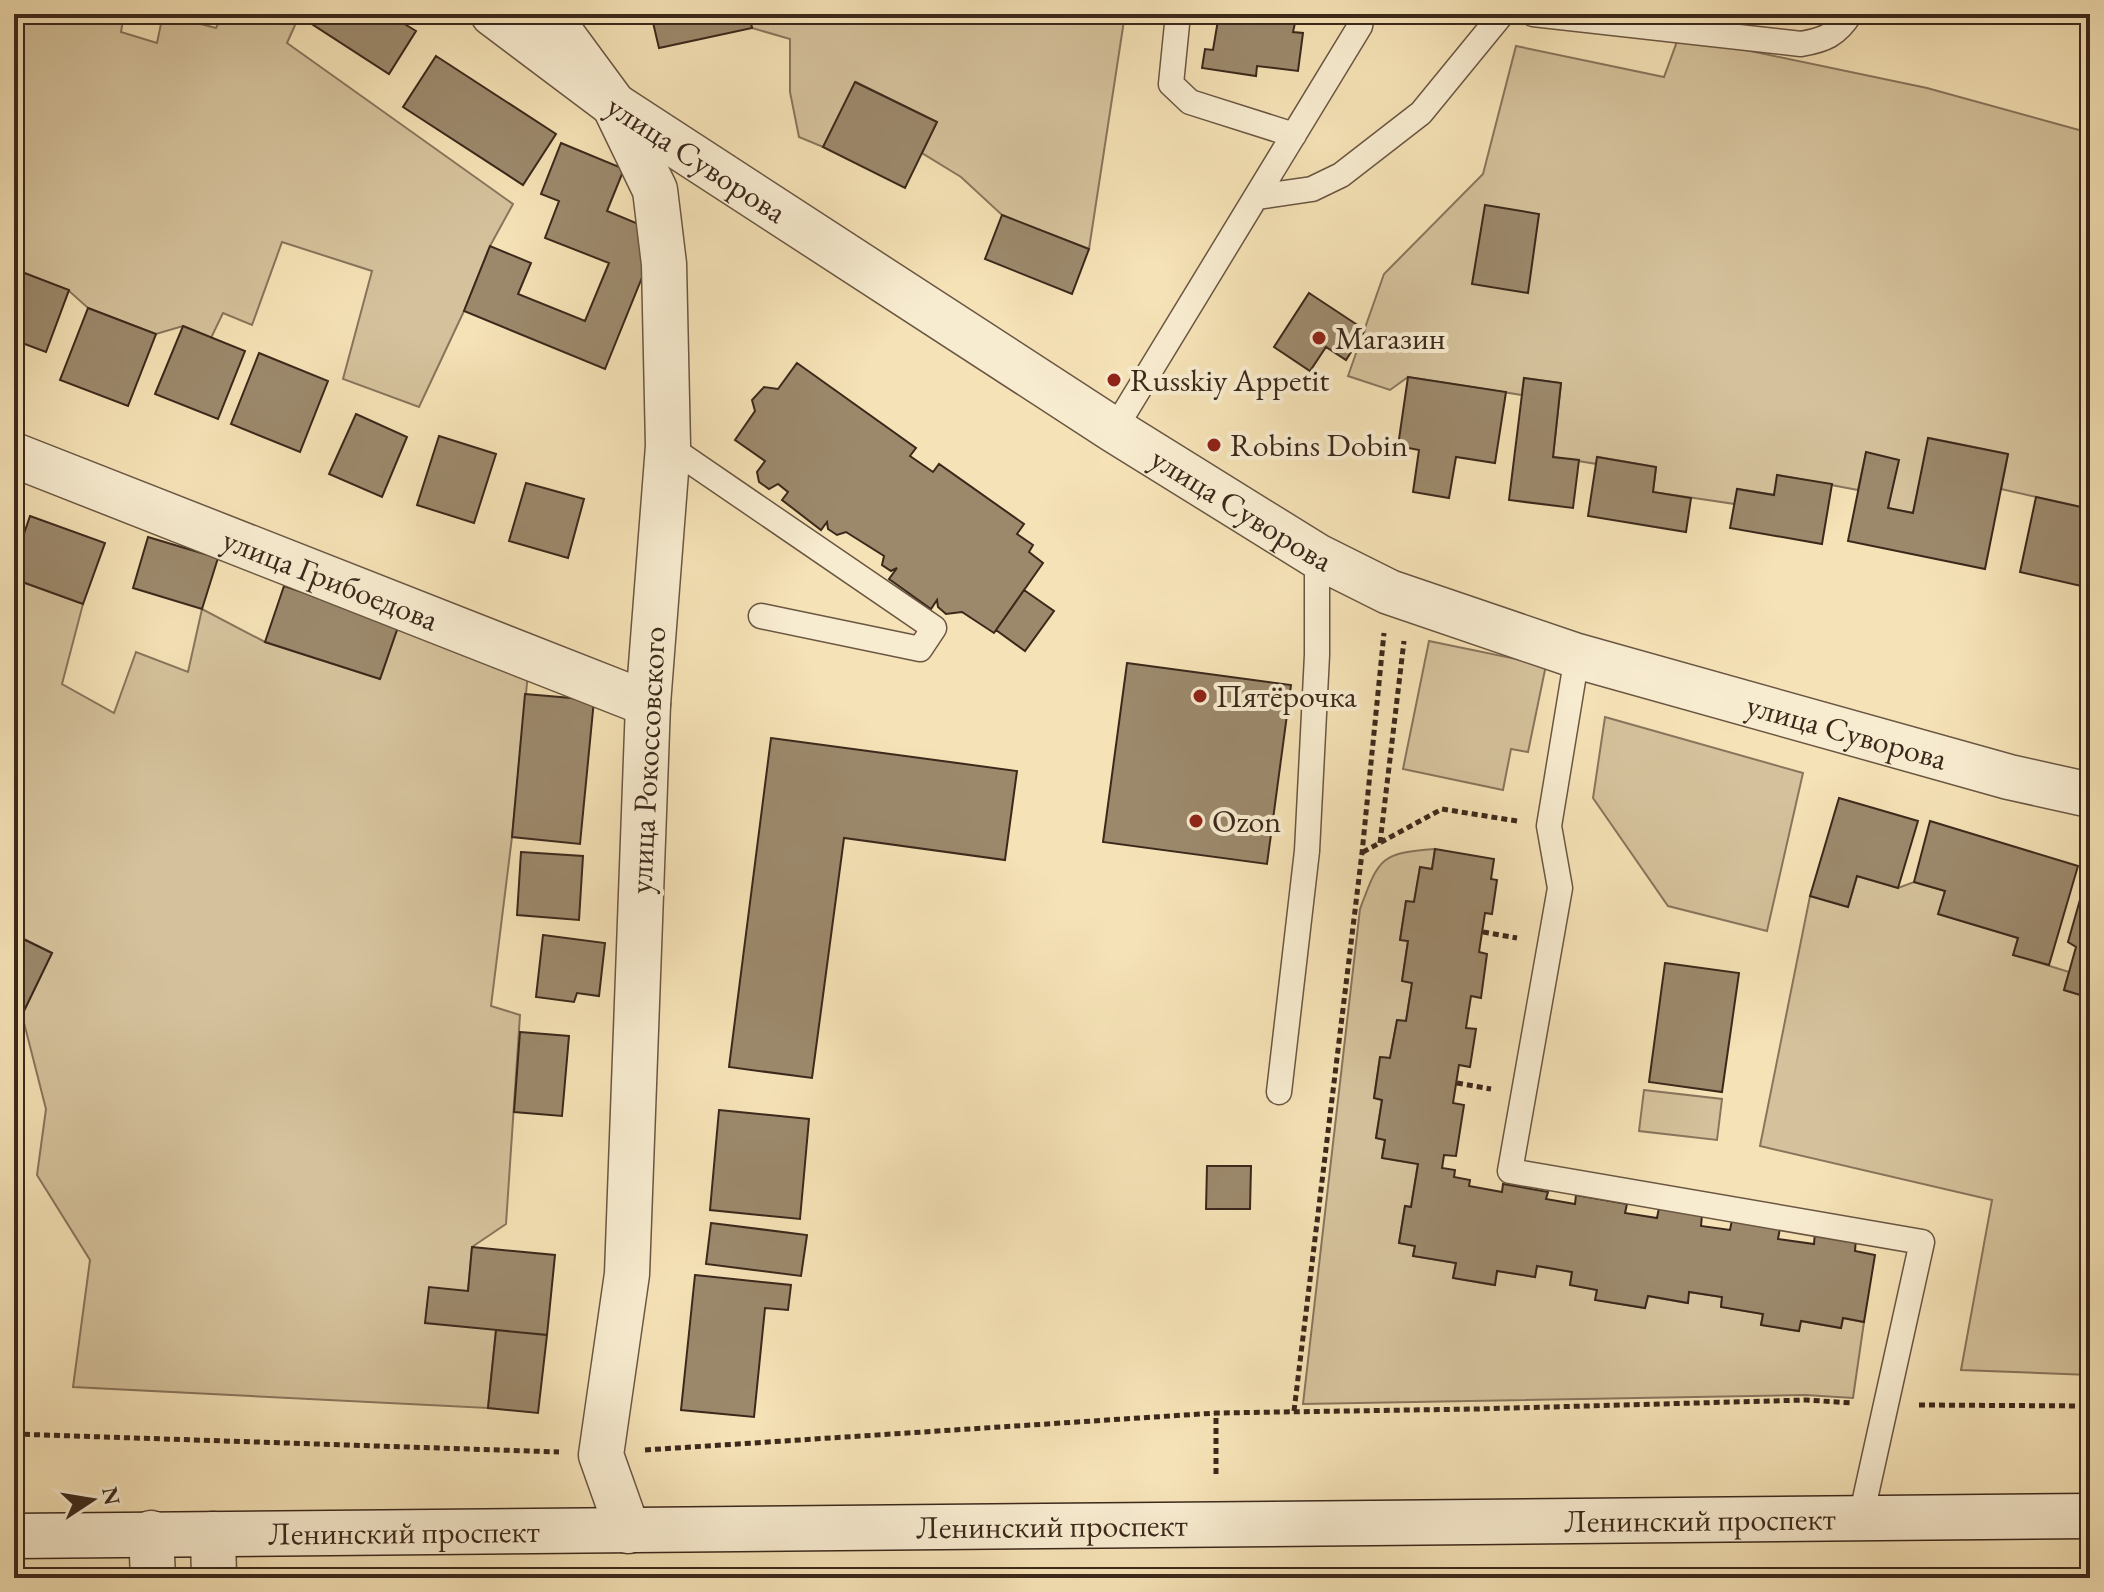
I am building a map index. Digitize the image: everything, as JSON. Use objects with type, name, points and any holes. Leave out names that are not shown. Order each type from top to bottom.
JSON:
[{"type":"street","name":"улица Суворова","points":[[493,14],[614,105],[1114,430],[1317,556],[1399,595],[1577,656],[1994,773],[2090,795]]},
{"type":"street","name":"улица Рокоссовского","points":[[547,14],[554,28],[614,105],[655,190],[664,264],[668,446],[648,704],[627,1274],[601,1455],[628,1531]]},
{"type":"street","name":"улица Грибоедова","points":[[14,455],[648,704]]},
{"type":"street","name":"Ленинский проспект","points":[[14,1536],[2090,1516]]},
{"type":"street","points":[[151,1533],[153,1578]]},
{"type":"street","points":[[213,1534],[214,1578]]},
{"type":"lane","points":[[1178,14],[1171,84],[1190,102],[1294,135]]},
{"type":"lane","points":[[1114,430],[1360,26],[1362,14]]},
{"type":"lane","points":[[1258,197],[1312,189],[1341,175],[1421,113],[1502,14]]},
{"type":"lane","points":[[1533,14],[1801,44],[1825,40],[1842,27],[1850,14]]},
{"type":"lane","points":[[668,446],[934,628],[920,649],[761,616]]},
{"type":"lane","points":[[1279,1092],[1307,851],[1317,655],[1317,556]]},
{"type":"lane","points":[[1577,656],[1549,826],[1560,888],[1510,1171],[1922,1242],[1861,1517]]},
{"type":"path","points":[[1380,843],[1399,595]]},
{"type":"path","points":[[1294,1411],[1362,853],[1399,595]]},
{"type":"path","points":[[1362,853],[1442,809],[1549,826]]},
{"type":"path","points":[[14,1434],[601,1455],[1216,1413],[1806,1400],[1886,1405],[2090,1406]]},
{"type":"path","points":[[1216,1413],[1216,1474]]},
{"type":"shaded area","points":[[14,14],[124,14],[121,32],[157,43],[163,14],[216,28],[223,14],[300,14],[287,43],[513,204],[490,246],[464,311],[419,407],[343,379],[372,271],[282,242],[252,325],[223,313],[211,338],[183,326],[156,334],[88,308],[68,290],[14,269]]},
{"type":"shaded area","points":[[749,14],[1125,14],[1089,249],[1002,215],[961,177],[922,153],[937,122],[856,82],[823,147],[799,137],[790,92],[790,39],[752,28]]},
{"type":"shaded area","points":[[1679,36],[1927,88],[2090,133],[2090,509],[2001,489],[2008,454],[1929,438],[1913,513],[1888,508],[1898,460],[1866,453],[1858,490],[1778,475],[1774,495],[1738,489],[1735,504],[1653,492],[1656,467],[1598,457],[1597,464],[1553,457],[1561,383],[1524,378],[1522,395],[1408,377],[1390,390],[1348,376],[1384,274],[1483,174],[1516,46],[1664,77]]},
{"type":"shaded area","points":[[14,579],[83,604],[62,684],[114,713],[136,652],[188,672],[202,609],[265,642],[380,679],[399,624],[528,673],[491,1006],[520,1015],[506,1224],[472,1247],[468,1291],[496,1330],[488,1408],[73,1387],[90,1260],[37,1175],[46,1109],[22,1015],[52,953],[16,935],[14,937]]},
{"type":"shaded area","points":[[1429,641],[1546,665],[1528,752],[1511,749],[1503,790],[1403,769]]},
{"type":"shaded area","points":[[1605,717],[1803,773],[1767,931],[1668,906],[1593,798]]},
{"type":"shaded area","points":[[1435,849],[1432,869],[1420,868],[1414,902],[1406,901],[1400,940],[1408,941],[1402,981],[1412,983],[1406,1021],[1397,1020],[1390,1058],[1380,1057],[1374,1098],[1382,1100],[1376,1138],[1385,1140],[1382,1158],[1418,1164],[1411,1207],[1405,1206],[1399,1243],[1415,1246],[1413,1256],[1456,1263],[1453,1278],[1494,1285],[1497,1271],[1535,1277],[1537,1266],[1572,1272],[1570,1285],[1597,1290],[1596,1300],[1645,1308],[1648,1296],[1687,1303],[1689,1292],[1722,1297],[1721,1307],[1763,1314],[1761,1325],[1798,1331],[1801,1321],[1841,1328],[1843,1318],[1864,1322],[1853,1398],[1805,1395],[1303,1404],[1360,909],[1372,879],[1384,861],[1403,853]]},
{"type":"shaded area","points":[[1857,876],[1898,888],[1914,882],[1945,891],[1939,914],[2018,938],[2014,955],[2069,972],[2064,990],[2090,998],[2090,1375],[1961,1370],[1992,1200],[1760,1146],[1810,896],[1848,907]]},
{"type":"shaded area","points":[[1644,1090],[1722,1099],[1717,1140],[1639,1131]]},
{"type":"building","points":[[302,14],[388,14],[416,31],[389,74],[301,17]]},
{"type":"building","points":[[651,14],[749,14],[752,28],[659,48]]},
{"type":"building","points":[[1219,14],[1297,14],[1293,32],[1303,33],[1298,71],[1257,66],[1256,76],[1202,68],[1205,49],[1213,50]]},
{"type":"building","points":[[436,56],[556,134],[523,185],[403,107]]},
{"type":"building","points":[[855,82],[937,122],[905,188],[823,147]]},
{"type":"building","points":[[561,143],[624,169],[607,211],[660,233],[605,369],[464,311],[490,246],[531,263],[518,294],[585,321],[609,263],[545,238],[559,201],[541,194]]},
{"type":"building","points":[[1485,205],[1539,214],[1528,293],[1472,284]]},
{"type":"building","points":[[1002,215],[1089,249],[1072,294],[985,259]]},
{"type":"building","points":[[14,269],[69,290],[46,352],[14,340]]},
{"type":"building","name":"Магазин","points":[[1309,293],[1365,330],[1346,360],[1326,347],[1310,371],[1274,347]]},
{"type":"building","points":[[88,308],[156,334],[128,406],[60,380]]},
{"type":"building","points":[[183,326],[245,351],[218,419],[155,394]]},
{"type":"building","points":[[259,353],[328,381],[300,452],[231,424]]},
{"type":"building","points":[[797,363],[916,448],[910,456],[933,472],[939,464],[1024,524],[1017,534],[1033,545],[1029,552],[1043,563],[994,633],[962,612],[946,614],[938,607],[937,600],[931,609],[889,579],[897,568],[891,571],[882,565],[884,556],[846,532],[837,535],[828,529],[827,522],[821,530],[782,500],[788,492],[778,484],[769,489],[759,482],[757,472],[765,461],[735,440],[755,411],[752,400],[764,387],[778,389]]},
{"type":"building","points":[[1408,377],[1506,392],[1495,463],[1456,457],[1449,498],[1413,492],[1419,450],[1398,446]]},
{"type":"building","points":[[1524,378],[1561,383],[1553,457],[1579,460],[1573,508],[1509,500]]},
{"type":"building","points":[[356,414],[407,437],[382,497],[329,474]]},
{"type":"building","points":[[439,436],[496,454],[474,523],[417,505]]},
{"type":"building","points":[[1928,438],[2008,454],[1985,569],[1848,541],[1866,452],[1899,460],[1888,508],[1913,513]]},
{"type":"building","points":[[1597,457],[1656,467],[1653,492],[1691,498],[1686,532],[1588,516]]},
{"type":"building","points":[[1777,475],[1832,484],[1822,544],[1730,528],[1737,489],[1774,495]]},
{"type":"building","points":[[526,483],[584,499],[568,558],[509,541]]},
{"type":"building","points":[[2036,497],[2090,509],[2090,588],[2020,572]]},
{"type":"building","points":[[14,514],[23,517],[14,542]]},
{"type":"building","points":[[30,516],[105,543],[83,604],[14,579],[14,563]]},
{"type":"building","points":[[148,537],[218,558],[202,609],[133,588]]},
{"type":"building","points":[[284,586],[399,624],[380,679],[265,642]]},
{"type":"building","points":[[1024,590],[1054,611],[1025,651],[996,630]]},
{"type":"building","points":[[1127,663],[1291,685],[1267,864],[1103,842]]},
{"type":"building","points":[[525,694],[594,700],[580,844],[512,837]]},
{"type":"building","points":[[771,738],[1017,771],[1005,860],[844,838],[812,1078],[729,1067]]},
{"type":"building","points":[[1839,798],[1918,821],[1898,888],[1857,876],[1848,907],[1810,896]]},
{"type":"building","points":[[1930,821],[2078,866],[2049,965],[2013,955],[2018,938],[1938,914],[1945,891],[1914,882]]},
{"type":"building","points":[[1435,849],[1494,859],[1491,879],[1497,880],[1492,914],[1485,913],[1479,952],[1487,954],[1481,998],[1471,996],[1466,1028],[1476,1029],[1470,1067],[1459,1065],[1453,1103],[1464,1105],[1456,1156],[1444,1155],[1442,1168],[1455,1170],[1454,1177],[1470,1180],[1469,1186],[1502,1192],[1503,1184],[1548,1192],[1546,1199],[1575,1204],[1576,1195],[1627,1204],[1625,1213],[1657,1218],[1659,1208],[1702,1215],[1701,1226],[1730,1230],[1732,1220],[1780,1228],[1778,1239],[1814,1244],[1815,1232],[1856,1239],[1855,1251],[1875,1255],[1864,1322],[1843,1318],[1841,1328],[1801,1321],[1799,1331],[1761,1325],[1763,1314],[1721,1307],[1722,1297],[1689,1292],[1688,1303],[1648,1296],[1645,1308],[1595,1300],[1597,1290],[1570,1285],[1572,1272],[1537,1266],[1535,1277],[1497,1271],[1495,1285],[1453,1278],[1456,1263],[1413,1256],[1415,1246],[1399,1243],[1405,1206],[1411,1207],[1418,1164],[1382,1158],[1385,1140],[1376,1138],[1382,1100],[1374,1098],[1380,1057],[1390,1058],[1397,1020],[1406,1021],[1412,983],[1402,981],[1408,941],[1400,940],[1406,901],[1414,902],[1420,867],[1432,869]]},
{"type":"building","points":[[521,852],[583,856],[579,920],[517,915]]},
{"type":"building","points":[[2087,875],[2090,876],[2090,998],[2064,990],[2076,947],[2068,942]]},
{"type":"building","points":[[15,935],[52,953],[22,1015],[14,1012]]},
{"type":"building","points":[[543,935],[605,943],[599,996],[577,993],[574,1002],[536,997]]},
{"type":"building","points":[[1665,963],[1739,973],[1722,1092],[1649,1082]]},
{"type":"building","points":[[520,1032],[569,1036],[562,1116],[514,1112]]},
{"type":"building","points":[[719,1110],[809,1119],[800,1219],[710,1210]]},
{"type":"building","points":[[1207,1166],[1251,1166],[1250,1209],[1206,1209]]},
{"type":"building","points":[[711,1223],[807,1235],[801,1276],[706,1264]]},
{"type":"building","points":[[472,1247],[555,1255],[547,1335],[425,1323],[429,1287],[468,1291]]},
{"type":"building","points":[[695,1275],[791,1285],[788,1310],[765,1308],[754,1417],[681,1410]]},
{"type":"building","points":[[14,1294],[19,1295],[14,1320]]},
{"type":"building","points":[[496,1330],[547,1335],[538,1413],[488,1408]]},
{"type":"place","name":"Магазин","points":[[1319,338]]},
{"type":"place","name":"Russkiy Appetit","points":[[1114,380]]},
{"type":"place","name":"Robins Dobin","points":[[1214,445]]},
{"type":"place","name":"Пятёрочка","points":[[1200,696]]},
{"type":"place","name":"Ozon","points":[[1196,821]]}]
